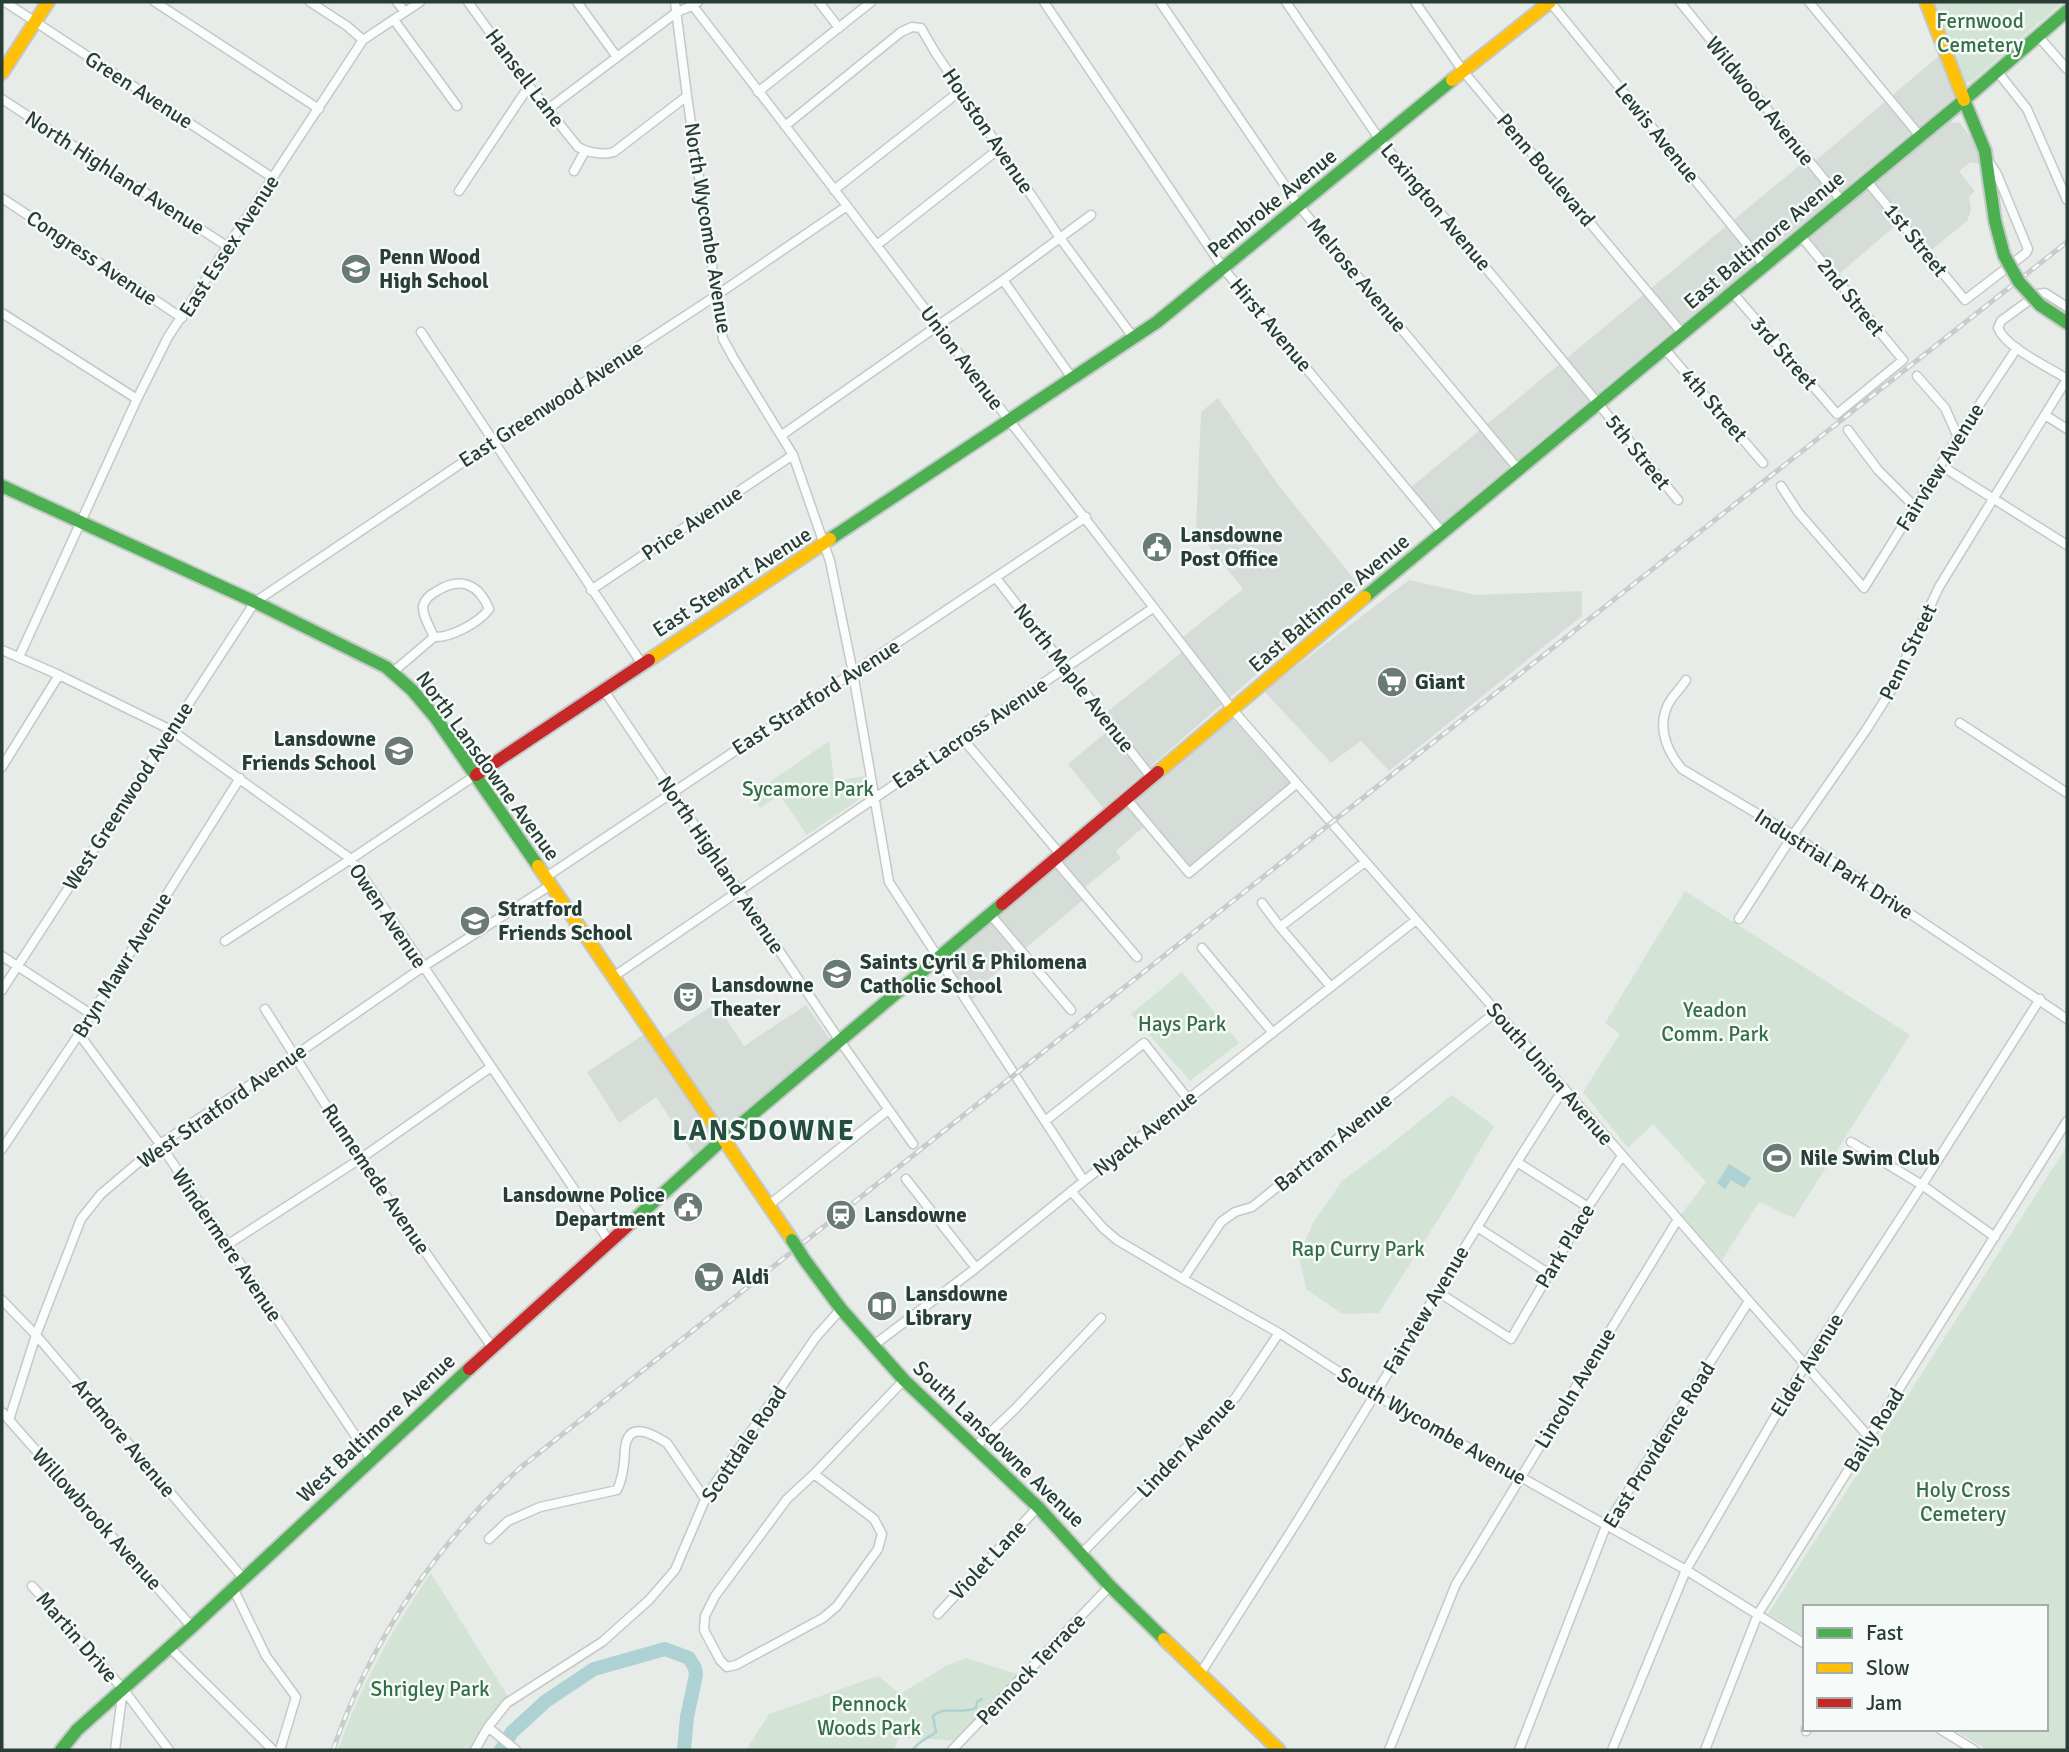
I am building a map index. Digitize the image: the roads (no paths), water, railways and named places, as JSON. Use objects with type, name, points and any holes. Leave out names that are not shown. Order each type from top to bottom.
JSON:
[{"type":"main road","points":[[2,73],[48,2]]},
{"type":"main road","name":"Pembroke Avenue","points":[[1009,420],[1172,311],[1550,2]]},
{"type":"main road","points":[[1926,2],[1981,139],[1996,230],[2004,255],[2019,282],[2040,305],[2067,323]]},
{"type":"main road","name":"East Baltimore Avenue","points":[[722,1140],[1151,777],[1964,100],[2067,11]]},
{"type":"main road","name":"East Stewart Avenue","points":[[476,775],[1009,420]]},
{"type":"main road","name":"North Lansdowne Avenue","points":[[2,486],[255,602],[386,667],[404,680],[476,775],[722,1140]]},
{"type":"main road","name":"South Lansdowne Avenue","points":[[722,1140],[841,1310],[904,1380],[1038,1507],[1110,1586],[1279,1750]]},
{"type":"main road","name":"West Baltimore Avenue","points":[[61,1750],[77,1730],[192,1627],[492,1346],[722,1140]]},
{"type":"street","name":"Green Avenue","points":[[5,2],[273,178]]},
{"type":"street","points":[[155,2],[319,109]]},
{"type":"street","points":[[310,2],[363,40]]},
{"type":"street","points":[[397,2],[405,12]]},
{"type":"street","name":"East Essex Avenue","points":[[19,657],[168,337],[363,40],[419,2]]},
{"type":"street","name":"Hansell Lane","points":[[468,2],[529,86],[578,147],[585,151]]},
{"type":"street","points":[[577,2],[617,57]]},
{"type":"street","name":"North Wycombe Avenue","points":[[675,2],[723,339],[793,455],[834,576],[889,882],[937,958]]},
{"type":"street","points":[[819,2],[839,28]]},
{"type":"street","points":[[758,92],[871,2]]},
{"type":"street","name":"Hirst Avenue","points":[[1044,2],[1223,268],[1443,533]]},
{"type":"street","name":"Melrose Avenue","points":[[1160,2],[1300,206],[1519,470]]},
{"type":"street","name":"Lexington Avenue","points":[[1286,2],[1380,140],[1598,403]]},
{"type":"street","name":"Penn Boulevard","points":[[1415,2],[1463,71],[1682,333]]},
{"type":"street","name":"Lewis Avenue","points":[[1550,2],[1764,265]]},
{"type":"street","name":"Wildwood Avenue","points":[[1680,2],[1841,201]]},
{"type":"street","points":[[1809,2],[1920,136]]},
{"type":"street","points":[[550,111],[617,57],[677,12],[694,3]]},
{"type":"street","name":"Union Avenue","points":[[694,3],[758,92],[1233,709]]},
{"type":"street","points":[[394,20],[457,106]]},
{"type":"street","name":"Houston Avenue","points":[[785,125],[901,32],[916,26],[924,31],[960,91],[1060,238],[1133,337]]},
{"type":"street","points":[[2038,36],[2067,69]]},
{"type":"street","points":[[1997,71],[2027,109],[2067,200]]},
{"type":"street","points":[[459,191],[529,86]]},
{"type":"street","points":[[834,190],[960,91]]},
{"type":"street","points":[[573,171],[585,151],[614,152],[687,96]]},
{"type":"street","name":"North Highland Avenue","points":[[2,99],[228,247]]},
{"type":"street","points":[[877,245],[1000,148]]},
{"type":"street","name":"1st Street","points":[[1866,180],[1965,300],[2028,249],[1997,174],[1986,157]]},
{"type":"street","name":"Congress Avenue","points":[[2,198],[182,318]]},
{"type":"street","name":"East Greenwood Avenue","points":[[255,602],[848,206]]},
{"type":"street","points":[[782,435],[1091,215]]},
{"type":"street","name":"2nd Street","points":[[1800,234],[1903,360],[1837,414]]},
{"type":"street","points":[[1003,280],[1072,378]]},
{"type":"street","name":"3rd Street","points":[[1732,292],[1837,414]]},
{"type":"street","points":[[2067,307],[2042,293],[2001,321],[1998,328],[2001,335],[2017,348],[2067,379]]},
{"type":"street","points":[[2,313],[137,399]]},
{"type":"street","points":[[421,332],[642,664]]},
{"type":"street","name":"4th Street","points":[[1664,348],[1763,463]]},
{"type":"street","name":"Fairview Avenue","points":[[1781,486],[1798,512],[1864,588],[2017,348]]},
{"type":"street","points":[[1916,376],[1945,408],[1958,437]]},
{"type":"street","name":"Penn Street","points":[[1739,919],[1793,835],[1867,730],[1890,692],[1938,587],[2067,379]]},
{"type":"street","name":"5th Street","points":[[1598,403],[1678,500]]},
{"type":"street","points":[[2045,415],[2067,429]]},
{"type":"street","points":[[1848,429],[1878,470],[1914,507]]},
{"type":"street","name":"Price Avenue","points":[[591,590],[793,455]]},
{"type":"street","points":[[1948,470],[2067,545]]},
{"type":"street","name":"East Stratford Avenue","points":[[548,881],[672,792],[1086,517]]},
{"type":"street","name":"North Maple Avenue","points":[[996,578],[1151,777]]},
{"type":"street","points":[[393,672],[434,638],[451,635],[485,615],[489,610],[488,605],[475,589],[458,583],[449,584],[423,604],[434,638]]},
{"type":"street","name":"West Greenwood Avenue","points":[[2,990],[255,602]]},
{"type":"street","name":"East Lacross Avenue","points":[[613,977],[1153,608]]},
{"type":"street","name":"Owen Avenue","points":[[2,650],[171,730],[351,859],[609,1241]]},
{"type":"street","points":[[2,766],[59,675]]},
{"type":"street","name":"Industrial Park Drive","points":[[1686,680],[1671,699],[1663,729],[1671,756],[1682,769],[1793,835],[2067,1019]]},
{"type":"street","name":"North Highland Avenue","points":[[603,689],[840,1041],[913,1144]]},
{"type":"street","name":"South Union Avenue","points":[[1233,709],[1869,1437]]},
{"type":"street","points":[[1960,723],[2067,793]]},
{"type":"street","points":[[962,738],[1137,957]]},
{"type":"street","points":[[225,942],[476,775]]},
{"type":"street","name":"Bryn Mawr Avenue","points":[[2,1149],[79,1034],[240,778]]},
{"type":"street","points":[[1126,798],[1189,873],[1296,784]]},
{"type":"street","points":[[1280,928],[1364,862]]},
{"type":"street","name":"West Stratford Avenue","points":[[9,1420],[36,1335],[81,1219],[100,1194],[160,1144],[294,1056],[548,881]]},
{"type":"street","points":[[1262,903],[1331,988]]},
{"type":"street","points":[[990,914],[1071,1010]]},
{"type":"street","name":"Nyack Avenue","points":[[874,1345],[976,1268],[1416,920]]},
{"type":"street","points":[[1202,948],[1273,1033]]},
{"type":"street","points":[[2,956],[91,1014]]},
{"type":"street","points":[[937,958],[1084,1181]]},
{"type":"street","name":"Elder Avenue","points":[[1612,1750],[1686,1570],[1805,1365],[2040,999]]},
{"type":"street","name":"Runnemede Avenue","points":[[264,1009],[360,1158],[492,1346]]},
{"type":"street","name":"Bartram Avenue","points":[[1183,1279],[1221,1222],[1236,1212],[1252,1208],[1496,1012]]},
{"type":"street","name":"Windermere Avenue","points":[[79,1034],[160,1144],[371,1459]]},
{"type":"street","points":[[1045,1121],[1144,1043],[1188,1099]]},
{"type":"street","points":[[228,1245],[491,1067]]},
{"type":"street","name":"Fairview Avenue","points":[[1200,1674],[1564,1088]]},
{"type":"street","points":[[769,1205],[888,1110]]},
{"type":"street","name":"Baily Road","points":[[1705,1750],[1758,1614],[2067,1121]]},
{"type":"street","points":[[1850,1142],[1922,1185],[1995,1237]]},
{"type":"street","name":"Park Place","points":[[1438,1292],[1511,1339],[1588,1207],[1622,1156]]},
{"type":"street","points":[[1517,1162],[1588,1207]]},
{"type":"street","points":[[906,1179],[976,1268]]},
{"type":"street","name":"South Wycombe Avenue","points":[[1071,1191],[1110,1234],[1279,1333],[1375,1395],[1686,1570],[1803,1643]]},
{"type":"street","name":"Lincoln Avenue","points":[[1389,1750],[1457,1584],[1678,1219]]},
{"type":"street","points":[[1477,1227],[1548,1273]]},
{"type":"street","name":"Ardmore Avenue","points":[[2,1300],[36,1335],[243,1578]]},
{"type":"street","name":"East Providence Road","points":[[1519,1750],[1606,1526],[1749,1301]]},
{"type":"street","name":"Scottdale Road","points":[[475,1750],[507,1703],[602,1642],[649,1600],[675,1570],[705,1499],[816,1337],[841,1310]]},
{"type":"street","points":[[976,1446],[1101,1318]]},
{"type":"street","name":"Linden Avenue","points":[[1082,1553],[1236,1397],[1279,1333]]},
{"type":"street","points":[[814,1474],[874,1519],[882,1534],[878,1549],[837,1606],[822,1618],[736,1665],[727,1667],[720,1660],[704,1630],[705,1616],[715,1595],[787,1499],[904,1380]]},
{"type":"street","name":"Willowbrook Avenue","points":[[2,1412],[192,1627]]},
{"type":"street","points":[[489,1539],[508,1521],[540,1507],[617,1490],[624,1465],[626,1440],[637,1432],[652,1434],[667,1443],[705,1499]]},
{"type":"street","name":"Violet Lane","points":[[938,1614],[1038,1507]]},
{"type":"street","name":"Martin Drive","points":[[32,1586],[123,1689],[169,1750]]},
{"type":"street","name":"Pennock Terrace","points":[[952,1750],[1110,1586]]},
{"type":"street","points":[[233,1588],[266,1656],[296,1697],[281,1750]]},
{"type":"street","points":[[169,1647],[273,1750]]},
{"type":"street","points":[[115,1750],[123,1689]]},
{"type":"street","points":[[491,1729],[516,1750]]},
{"type":"street","points":[[1943,1731],[1974,1750]]},
{"type":"water","points":[[1729,1164],[1751,1178],[1744,1188],[1731,1180],[1725,1189],[1717,1183]]},
{"type":"waterway","points":[[501,1750],[512,1732],[546,1701],[594,1669],[665,1649],[689,1658],[695,1668],[684,1750]]},
{"type":"waterway","points":[[913,1750],[936,1732],[933,1716],[937,1713],[970,1710],[976,1708],[977,1702],[982,1699]]},
{"type":"railway","points":[[333,1750],[366,1671],[408,1597],[460,1529],[520,1468],[2067,242]]},
{"type":"place","name":"Penn Wood High School","points":[[356,269]]},
{"type":"place","name":"Lansdowne Post Office","points":[[1157,547]]},
{"type":"place","name":"Giant","points":[[1392,682]]},
{"type":"place","name":"Lansdowne Friends School","points":[[399,751]]},
{"type":"place","name":"Stratford Friends School","points":[[475,921]]},
{"type":"place","name":"Saints Cyril & Philomena Catholic School","points":[[837,974]]},
{"type":"place","name":"Lansdowne Theater","points":[[688,997]]},
{"type":"place","name":"Nile Swim Club","points":[[1777,1158]]},
{"type":"place","name":"Lansdowne Police Department","points":[[688,1207]]},
{"type":"place","name":"Lansdowne","points":[[841,1215]]},
{"type":"place","name":"Aldi","points":[[709,1277]]},
{"type":"place","name":"Lansdowne Library","points":[[882,1306]]},
{"type":"district","name":"LANSDOWNE","points":[[764,1130]]},
{"type":"park label","name":"Fernwood Cemetery","points":[[1980,33]]},
{"type":"park label","name":"Sycamore Park","points":[[808,789]]},
{"type":"park label","name":"Yeadon Comm. Park","points":[[1715,1022]]},
{"type":"park label","name":"Hays Park","points":[[1182,1024]]},
{"type":"park label","name":"Rap Curry Park","points":[[1358,1249]]},
{"type":"park label","name":"Holy Cross Cemetery","points":[[1963,1502]]},
{"type":"park label","name":"Shrigley Park","points":[[430,1689]]},
{"type":"park label","name":"Pennock Woods Park","points":[[869,1716]]}]
